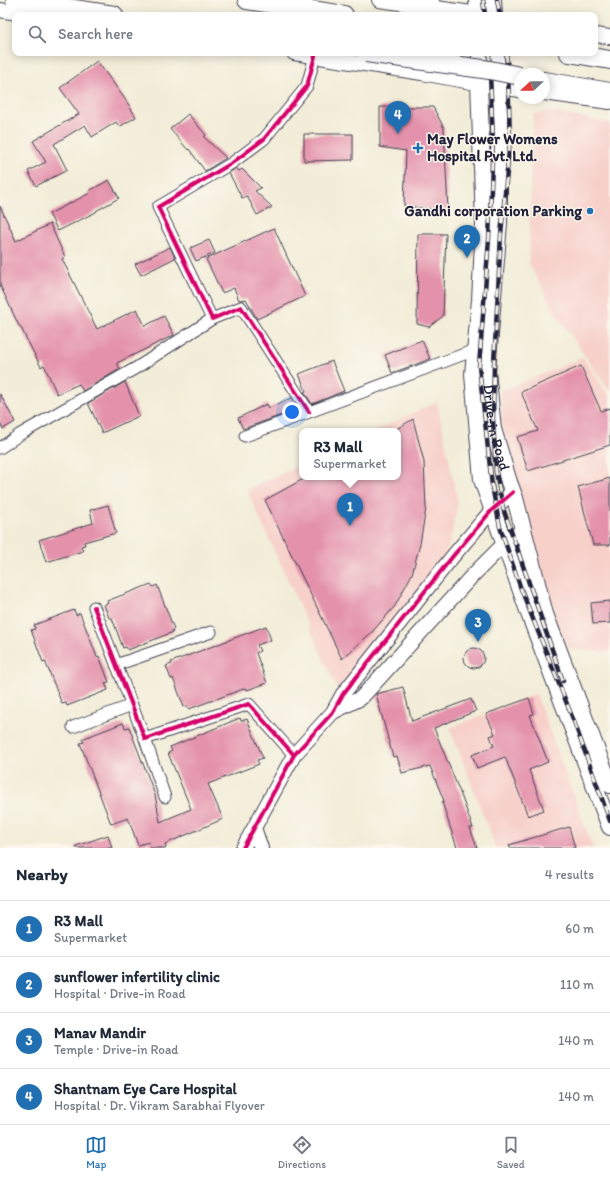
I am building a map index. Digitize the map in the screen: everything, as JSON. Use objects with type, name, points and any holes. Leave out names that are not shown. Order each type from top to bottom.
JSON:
[{"type":"main road","points":[[15,0],[94,12]]},
{"type":"main road","points":[[247,0],[325,12]]},
{"type":"main road","points":[[414,5],[431,0]]},
{"type":"main road","points":[[483,12],[493,0]]},
{"type":"main road","points":[[388,56],[490,70],[514,75]]},
{"type":"main road","points":[[480,56],[479,83],[484,224],[480,300],[473,374],[482,480],[531,620],[610,827]]},
{"type":"main road","name":"Drive-in Road","points":[[496,56],[499,114],[499,223],[487,371],[493,429],[523,530],[545,614],[610,784]]},
{"type":"main road","points":[[587,56],[610,60]]},
{"type":"main road","points":[[550,82],[610,92]]},
{"type":"street","points":[[379,0],[483,12]]},
{"type":"street","points":[[0,10],[12,12]]},
{"type":"street","points":[[598,35],[610,37]]},
{"type":"street","points":[[212,319],[158,207],[232,163],[264,139],[306,86],[315,56],[514,89]]},
{"type":"street","points":[[550,94],[610,102]]},
{"type":"street","points":[[0,448],[19,434],[136,368],[212,319],[241,307],[309,412]]},
{"type":"street","points":[[245,436],[475,350]]},
{"type":"street","points":[[243,848],[294,755],[333,712],[343,694],[453,556],[492,510],[512,492]]},
{"type":"street","points":[[333,712],[361,698],[472,576],[504,544],[523,530]]},
{"type":"street","points":[[94,607],[132,705],[165,797]]},
{"type":"street","points":[[116,665],[211,632]]},
{"type":"street","points":[[145,740],[249,704],[294,755]]},
{"type":"street","points":[[74,727],[132,705]]},
{"type":"street","points":[[254,828],[261,848]]},
{"type":"shaded area","points":[[548,111],[610,123],[610,392],[556,314],[529,263],[533,114]]},
{"type":"shaded area","points":[[583,358],[610,397],[610,652],[569,649],[551,611],[503,436],[500,391]]},
{"type":"shaded area","points":[[437,402],[458,503],[449,545],[421,608],[373,659],[337,689],[247,490],[299,465],[299,480],[401,480],[401,428],[381,428]]},
{"type":"shaded area","points":[[536,694],[593,848],[496,848],[450,728]]},
{"type":"building","points":[[97,61],[125,99],[136,117],[119,127],[116,122],[92,137],[85,125],[54,144],[67,170],[36,186],[28,171],[46,162],[33,141],[79,114],[60,88]]},
{"type":"building","points":[[380,107],[433,107],[444,128],[448,211],[404,206],[406,151],[380,147]]},
{"type":"building","points":[[188,114],[206,135],[204,137],[226,158],[205,171],[189,149],[188,150],[170,129]]},
{"type":"building","points":[[304,134],[353,134],[353,160],[304,161]]},
{"type":"building","points":[[236,168],[239,171],[242,169],[261,188],[255,191],[272,207],[257,215],[247,196],[242,198],[229,173]]},
{"type":"building","points":[[109,180],[119,198],[96,212],[58,231],[49,214],[90,193],[89,191]]},
{"type":"building","points":[[0,206],[16,241],[50,224],[65,257],[62,259],[97,329],[137,309],[145,326],[164,316],[174,335],[117,363],[120,369],[83,391],[79,384],[57,394],[44,365],[41,367],[19,326],[0,285]]},
{"type":"building","points":[[274,228],[305,296],[257,319],[246,299],[239,300],[234,288],[222,293],[206,259]]},
{"type":"building","points":[[418,234],[446,234],[443,316],[429,327],[417,324]]},
{"type":"building","points":[[209,240],[215,253],[196,261],[190,248]]},
{"type":"building","points":[[170,247],[175,258],[141,275],[135,264]]},
{"type":"building","points":[[422,340],[430,359],[392,373],[385,355]]},
{"type":"building","points":[[332,361],[344,391],[312,404],[304,392],[306,391],[299,374]]},
{"type":"building","points":[[581,366],[601,411],[610,408],[610,445],[528,471],[517,437],[538,431],[521,392]]},
{"type":"building","points":[[125,382],[139,416],[102,433],[88,403]]},
{"type":"building","points":[[0,394],[15,422],[3,429],[0,423]]},
{"type":"building","points":[[291,398],[298,409],[243,429],[238,418],[267,404],[269,408]]},
{"type":"building","points":[[413,419],[424,462],[426,508],[420,544],[412,574],[395,606],[372,632],[342,659],[265,500],[302,480],[401,480],[401,428],[398,428]]},
{"type":"building","points":[[610,478],[610,545],[593,545],[578,487]]},
{"type":"building","points":[[108,505],[116,533],[84,542],[85,545],[81,546],[83,551],[46,562],[39,540],[93,523],[90,510]]},
{"type":"building","points":[[151,584],[153,587],[157,585],[174,629],[172,630],[173,632],[128,650],[126,647],[123,648],[112,618],[109,618],[104,605],[108,603],[107,601]]},
{"type":"building","points":[[610,601],[610,623],[593,624],[591,603]]},
{"type":"building","points":[[74,610],[76,615],[80,613],[97,657],[99,656],[109,682],[105,683],[108,690],[67,706],[66,703],[62,704],[45,661],[43,662],[31,630],[35,629],[34,625]]},
{"type":"building","points":[[266,626],[271,640],[257,645],[260,651],[256,653],[267,683],[247,690],[246,688],[189,709],[187,706],[184,707],[173,678],[171,679],[166,666],[172,664],[171,662]]},
{"type":"building","points":[[474,648],[481,651],[484,658],[481,665],[474,668],[467,665],[464,658],[467,651]]},
{"type":"building","points":[[403,687],[412,721],[471,699],[476,711],[434,728],[473,828],[470,828],[477,848],[457,848],[442,802],[444,801],[430,766],[402,773],[397,756],[393,757],[376,694]]},
{"type":"building","points":[[529,698],[534,714],[530,715],[548,762],[529,770],[544,810],[528,816],[505,757],[477,768],[472,755],[494,746],[490,736],[495,734],[486,714]]},
{"type":"building","points":[[240,718],[241,721],[247,719],[263,758],[257,760],[259,764],[208,784],[223,819],[165,844],[166,848],[150,848],[149,842],[138,845],[128,818],[111,824],[80,743],[84,742],[82,739],[123,723],[125,728],[129,727],[155,795],[160,822],[191,809],[168,753],[172,751],[170,747]]},
{"type":"building","points":[[569,827],[575,848],[510,848],[509,845]]},
{"type":"building","points":[[108,835],[112,848],[76,848],[76,846]]},
{"type":"railway","points":[[483,0],[485,12]]},
{"type":"railway","points":[[497,0],[499,12]]},
{"type":"railway","points":[[489,56],[493,139],[489,239],[479,366],[492,486],[500,527],[521,589],[573,719],[610,821]]},
{"type":"railway","points":[[506,56],[510,139],[501,235],[494,363],[493,419],[496,472],[503,508],[563,681]]},
{"type":"cycle path","points":[[309,412],[241,307],[212,319],[158,207],[232,163],[264,139],[307,86],[315,56]]},
{"type":"cycle path","points":[[243,848],[294,755],[333,712],[343,694],[453,556],[492,510],[513,492]]},
{"type":"cycle path","points":[[94,607],[145,739],[249,704],[294,755]]},
{"type":"place","name":"Shantnam Eye Care Hospital","points":[[398,134]]},
{"type":"place","name":"May Flower Womens Hospital Pvt. Ltd.","points":[[418,148]]},
{"type":"place","name":"Gandhi corporation Parking","points":[[590,211]]},
{"type":"place","name":"sunflower infertility clinic","points":[[467,258]]},
{"type":"place","name":"R3 Mall","points":[[350,526]]},
{"type":"place","name":"Manav Mandir","points":[[478,642]]}]
